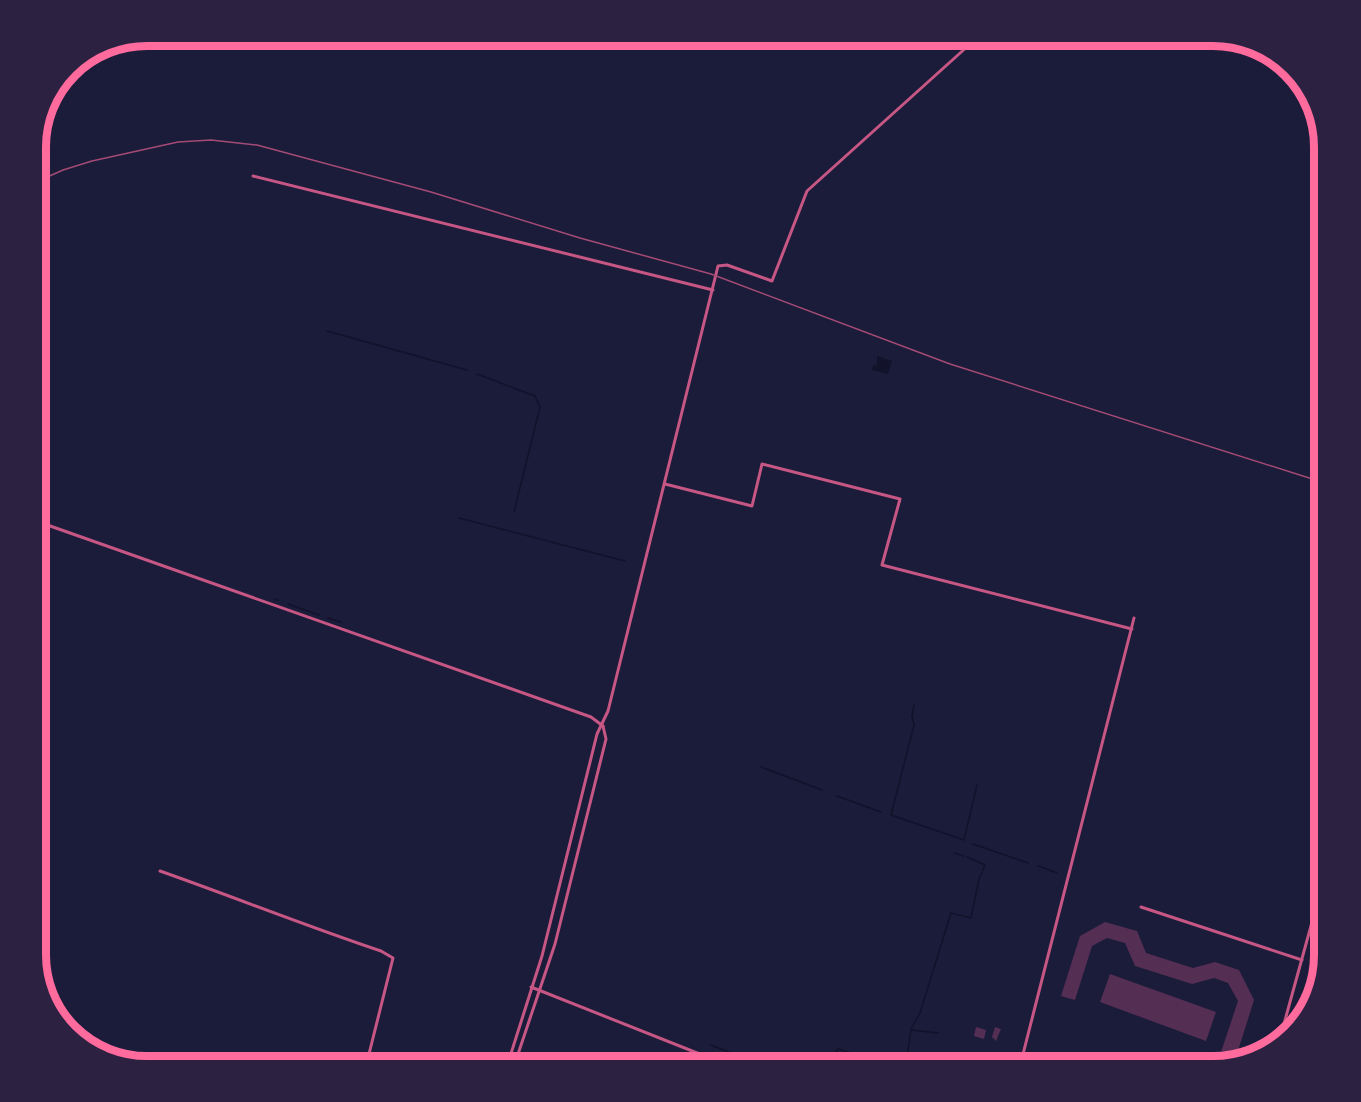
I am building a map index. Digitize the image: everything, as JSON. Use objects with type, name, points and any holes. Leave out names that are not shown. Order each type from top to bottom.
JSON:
[{"type":"street","points":[[517,1056],[555,944],[604,746],[603,726],[718,266],[727,265],[772,281],[807,192],[968,46]]},
{"type":"street","points":[[254,176],[713,290]]},
{"type":"street","points":[[665,484],[752,506],[762,464],[900,499],[882,565],[1132,629]]},
{"type":"street","points":[[47,525],[591,717],[603,726]]},
{"type":"street","points":[[1023,1056],[1134,618]]},
{"type":"street","points":[[510,1056],[542,956],[597,734],[603,726]]},
{"type":"street","points":[[160,872],[216,890],[278,916],[381,951],[393,958],[368,1056]]},
{"type":"street","points":[[1141,907],[1302,960]]},
{"type":"street","points":[[1283,1027],[1314,916]]},
{"type":"street","points":[[531,987],[705,1056]]},
{"type":"shaded area","points":[[877,356],[892,361],[888,374],[872,370],[873,366],[877,365]]},
{"type":"building","points":[[1105,922],[1137,931],[1146,953],[1193,968],[1215,962],[1239,970],[1254,1000],[1237,1053],[1228,1054],[1221,1052],[1238,1001],[1228,983],[1214,978],[1192,984],[1135,966],[1125,943],[1107,938],[1092,946],[1075,1000],[1061,996],[1080,936]]},
{"type":"building","points":[[1110,974],[1216,1012],[1206,1041],[1100,1002]]},
{"type":"building","points":[[976,1027],[986,1030],[984,1039],[974,1036]]},
{"type":"building","points":[[995,1027],[1001,1029],[996,1041],[992,1037]]},
{"type":"waterway","points":[[327,331],[467,370]]},
{"type":"waterway","points":[[477,374],[535,396],[540,407],[514,512]]},
{"type":"waterway","points":[[459,518],[625,561]]},
{"type":"waterway","points":[[274,599],[278,600]]},
{"type":"waterway","points":[[288,604],[319,615]]},
{"type":"waterway","points":[[328,618],[341,622]]},
{"type":"waterway","points":[[914,705],[912,716],[914,725],[891,815],[964,840],[977,785]]},
{"type":"waterway","points":[[761,767],[822,790]]},
{"type":"waterway","points":[[837,796],[881,812]]},
{"type":"waterway","points":[[973,844],[1028,863]]},
{"type":"waterway","points":[[954,853],[964,856]]},
{"type":"waterway","points":[[907,1056],[911,1029],[920,1013],[951,913],[971,918],[979,879],[985,865],[967,857]]},
{"type":"waterway","points":[[1038,866],[1057,873]]},
{"type":"waterway","points":[[912,1030],[938,1033]]},
{"type":"waterway","points":[[711,1045],[731,1053],[747,1054]]},
{"type":"waterway","points":[[834,1056],[838,1049],[861,1056]]},
{"type":"tram line","points":[[47,177],[92,161],[178,142],[211,140],[257,145],[431,192],[580,238],[711,274],[950,364],[1314,480]]}]
